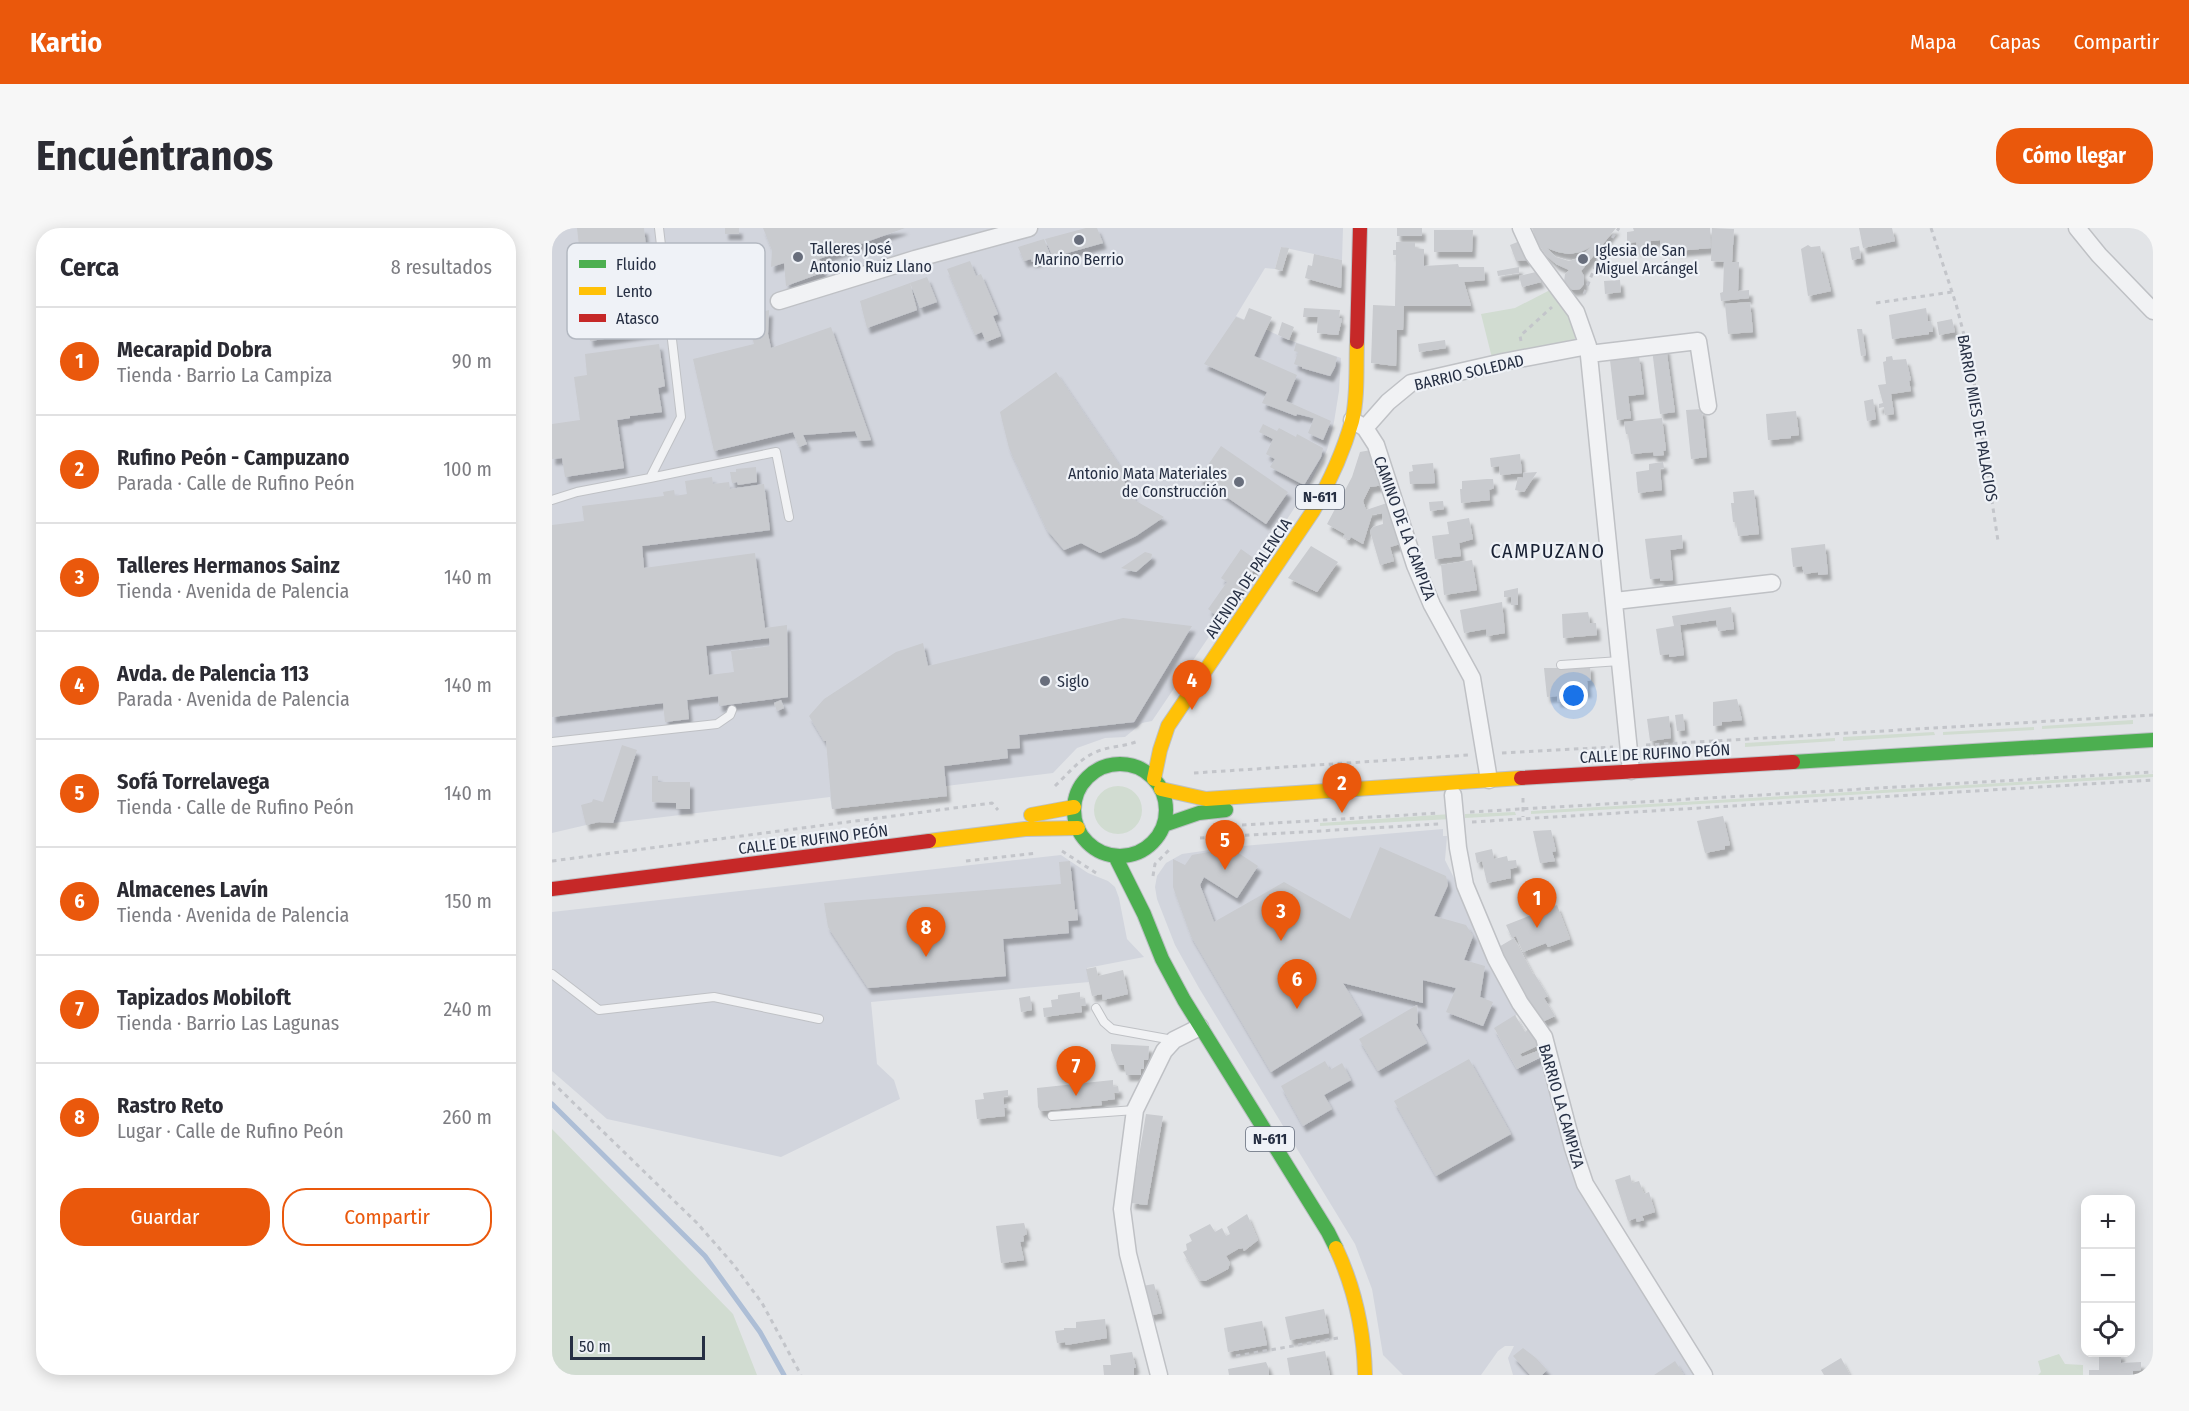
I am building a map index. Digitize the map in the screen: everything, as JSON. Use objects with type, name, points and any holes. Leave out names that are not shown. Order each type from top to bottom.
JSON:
[{"type":"main road","name":"AVENIDA DE PALENCIA","points":[[1157,784],[1160,750],[1168,726],[1312,511],[1358,424],[1356,382],[1360,228]]},
{"type":"main road","name":"AVENIDA DE PALENCIA","points":[[1127,765],[1142,747],[1168,726]]},
{"type":"main road","name":"CALLE DE RUFINO PEÓN","points":[[1157,784],[1182,795],[1206,799],[2153,740]]},
{"type":"main road","points":[[1157,784],[1142,770],[1127,765],[1112,765],[1098,770],[1086,780],[1078,792],[1074,807],[1078,828],[1084,838],[1093,847],[1116,856],[1142,856],[1164,825]]},
{"type":"main road","name":"CALLE DE RUFINO PEÓN","points":[[1164,825],[1199,813],[1228,810],[1879,771]]},
{"type":"main road","name":"N-611","points":[[1157,784],[1165,801],[1164,825]]},
{"type":"main road","points":[[936,826],[1074,807]]},
{"type":"main road","name":"CALLE DE RUFINO PEÓN","points":[[552,889],[1025,829],[1078,828]]},
{"type":"main road","name":"N-611","points":[[1116,856],[1169,972],[1200,1027],[1337,1250],[1353,1286],[1363,1334],[1365,1375]]},
{"type":"main road","name":"N-611","points":[[1144,914],[1147,884]]},
{"type":"street","points":[[779,301],[925,256],[1029,228]]},
{"type":"street","points":[[1521,228],[1533,254],[1576,312],[1589,350],[1631,771]]},
{"type":"street","points":[[2077,228],[2099,255],[2153,311]]},
{"type":"street","points":[[1589,350],[1698,341],[1708,406]]},
{"type":"street","name":"BARRIO SOLEDAD","points":[[1358,424],[1411,383],[1524,358],[1589,350]]},
{"type":"street","name":"CAMINO DE LA CAMPIZA","points":[[1358,424],[1376,445],[1415,565],[1432,605],[1472,678],[1489,780]]},
{"type":"street","points":[[1615,601],[1772,583]]},
{"type":"street","name":"BARRIO LA CAMPIZA","points":[[1453,795],[1458,848],[1465,885],[1496,959],[1520,1003],[1544,1037],[1573,1148],[1585,1184],[1702,1371]]},
{"type":"street","points":[[1159,1375],[1128,1254],[1124,1229],[1124,1194],[1135,1110],[1164,1051],[1174,1040],[1200,1027]]},
{"type":"lane","points":[[659,228],[661,243]]},
{"type":"lane","points":[[650,478],[681,417],[672,339]]},
{"type":"lane","points":[[552,500],[576,492],[776,452],[789,517]]},
{"type":"lane","points":[[1561,665],[1620,661]]},
{"type":"lane","points":[[552,742],[717,724],[730,715],[732,710]]},
{"type":"lane","points":[[552,974],[599,1010],[714,997],[819,1019]]},
{"type":"lane","points":[[1096,1008],[1104,1022],[1112,1029],[1174,1040]]},
{"type":"lane","points":[[1052,1116],[1135,1110]]},
{"type":"path","points":[[1576,312],[1599,257],[1619,228]]},
{"type":"path","name":"BARRIO MIES DE PALACIOS","points":[[1931,228],[1952,292],[1971,362],[1998,541]]},
{"type":"path","points":[[1876,303],[1952,292]]},
{"type":"path","points":[[1524,358],[1520,336],[1564,296]]},
{"type":"path","points":[[1185,773],[2153,715]]},
{"type":"path","points":[[1055,786],[1081,760],[1097,751],[1129,745],[1142,747]]},
{"type":"path","points":[[1192,839],[1456,818],[2153,772]]},
{"type":"path","points":[[1228,810],[1237,825],[1559,815],[2153,780]]},
{"type":"path","points":[[552,861],[992,803],[1006,818]]},
{"type":"path","points":[[1147,884],[1155,864],[1176,845]]},
{"type":"path","points":[[1061,850],[1079,864],[1101,875]]},
{"type":"path","points":[[958,862],[1039,853]]},
{"type":"path","points":[[552,1082],[697,1223],[733,1264],[762,1303],[801,1375]]},
{"type":"path","points":[[1236,1356],[1363,1334]]},
{"type":"shaded area","points":[[552,228],[1343,228],[1342,260],[1281,247],[1275,269],[1265,268],[1236,316],[1289,340],[1341,358],[1334,422],[1327,450],[1308,487],[1152,721],[1142,723],[1125,737],[1105,738],[1077,748],[1053,773],[946,786],[947,796],[832,809],[830,797],[613,823],[599,822],[552,833]]},
{"type":"shaded area","points":[[1552,289],[1574,324],[1575,338],[1571,344],[1493,362],[1481,314],[1515,308]]},
{"type":"shaded area","points":[[2133,720],[2133,724],[2042,729],[2042,726]]},
{"type":"shaded area","points":[[2034,727],[2034,730],[1943,735],[1943,732]]},
{"type":"shaded area","points":[[1934,732],[1935,735],[1843,741],[1843,737]]},
{"type":"shaded area","points":[[1835,738],[1835,741],[1745,747],[1745,743]]},
{"type":"shaded area","points":[[2153,774],[2153,777],[1531,814],[1531,811]]},
{"type":"shaded area","points":[[1113,786],[1123,786],[1138,796],[1142,810],[1141,819],[1132,830],[1123,834],[1113,834],[1098,824],[1094,815],[1094,805],[1104,790]]},
{"type":"shaded area","points":[[1515,812],[1516,815],[1465,818],[1465,814]]},
{"type":"shaded area","points":[[1451,814],[1451,819],[1320,826],[1320,823]]},
{"type":"shaded area","points":[[1443,829],[1443,836],[1447,836],[1445,860],[1521,1012],[1495,1030],[1517,1069],[1541,1057],[1579,1191],[1698,1375],[1513,1375],[1508,1358],[1514,1346],[1505,1346],[1498,1351],[1481,1375],[1403,1375],[1383,1355],[1372,1289],[1355,1244],[1199,988],[1175,945],[1157,899],[1155,887],[1157,876],[1166,863],[1182,854],[1231,847]]},
{"type":"shaded area","points":[[1061,855],[1115,887],[1127,939],[1144,957],[1087,968],[1089,982],[871,1002],[877,1064],[894,1080],[900,1099],[781,1157],[607,1119],[552,1071],[552,912]]},
{"type":"shaded area","points":[[552,1129],[733,1314],[757,1375],[552,1375]]},
{"type":"shaded area","points":[[2059,1354],[2065,1364],[2083,1365],[2083,1375],[2038,1375],[2041,1372],[2038,1361]]},
{"type":"building","points":[[577,228],[644,228],[646,243],[579,243]]},
{"type":"building","points":[[725,228],[739,228],[739,234],[725,234]]},
{"type":"building","name":"Talleres José Antonio Ruiz Llano","points":[[763,228],[905,228],[819,259],[824,272],[786,286],[784,263],[771,267],[772,250]]},
{"type":"building","name":"Marino Berrio","points":[[1086,228],[1097,228],[1103,243],[1053,257],[1045,239]]},
{"type":"building","points":[[1397,228],[1422,228],[1422,236],[1397,236]]},
{"type":"building","name":"Iglesia de San Miguel Arcángel","points":[[1532,228],[1616,228],[1581,271],[1584,284],[1580,289],[1573,290],[1566,286],[1565,274],[1569,270],[1556,264],[1546,255],[1536,240]],"holes":[[[1591,247],[1579,258],[1569,261],[1556,257],[1547,248],[1569,254]]]},
{"type":"building","points":[[1633,228],[1710,228],[1711,248],[1676,251],[1676,247],[1660,248],[1660,240],[1651,241],[1651,249],[1637,250],[1636,242],[1627,243],[1627,232],[1634,231]]},
{"type":"building","points":[[1712,228],[1734,229],[1732,262],[1739,262],[1738,291],[1749,290],[1749,298],[1721,301],[1724,262],[1711,261]]},
{"type":"building","points":[[1859,228],[1892,228],[1895,241],[1863,248]]},
{"type":"building","points":[[1434,230],[1473,230],[1472,252],[1434,252]]},
{"type":"building","points":[[1044,239],[1051,257],[1032,262],[1031,259],[1024,261],[1018,247]]},
{"type":"building","points":[[1520,241],[1528,260],[1516,261],[1510,245]]},
{"type":"building","points":[[1396,242],[1415,242],[1415,248],[1424,249],[1424,266],[1458,264],[1459,267],[1484,267],[1485,280],[1464,282],[1471,306],[1404,306],[1403,330],[1397,330],[1396,366],[1371,363],[1373,305],[1395,306],[1396,255],[1393,255],[1393,250],[1396,250]]},
{"type":"building","points":[[1808,245],[1820,246],[1831,291],[1808,296],[1801,249]]},
{"type":"building","points":[[1859,246],[1861,258],[1852,260],[1850,248]]},
{"type":"building","points":[[1281,247],[1289,248],[1282,271],[1275,269]]},
{"type":"building","points":[[1314,254],[1342,260],[1341,288],[1305,278],[1308,265],[1312,266]]},
{"type":"building","points":[[970,261],[976,276],[981,274],[998,314],[993,316],[1001,336],[986,342],[982,332],[975,335],[947,269]]},
{"type":"building","points":[[1519,267],[1519,273],[1498,276],[1497,271]]},
{"type":"building","points":[[1536,272],[1541,282],[1522,287],[1519,276]]},
{"type":"building","points":[[927,277],[937,302],[920,308],[910,283]]},
{"type":"building","points":[[1620,280],[1621,292],[1605,294],[1604,281]]},
{"type":"building","points":[[910,283],[917,310],[867,328],[860,301]]},
{"type":"building","points":[[1750,302],[1753,332],[1728,334],[1725,304]]},
{"type":"building","points":[[1249,308],[1272,317],[1254,356],[1297,375],[1286,401],[1331,421],[1323,440],[1308,433],[1314,418],[1297,414],[1296,416],[1262,403],[1267,392],[1204,364],[1236,317],[1244,320]]},
{"type":"building","points":[[1304,308],[1340,310],[1339,318],[1342,319],[1338,335],[1317,333],[1318,317],[1303,317]]},
{"type":"building","points":[[1926,308],[1933,332],[1892,339],[1889,315]]},
{"type":"building","points":[[769,310],[768,334],[771,348],[831,327],[871,440],[859,441],[855,431],[803,435],[807,444],[799,447],[793,432],[714,451],[693,359],[754,344],[753,339],[765,339],[765,311]]},
{"type":"building","points":[[1952,319],[1955,332],[1939,335],[1937,322]]},
{"type":"building","points":[[1282,322],[1294,327],[1289,340],[1278,335]]},
{"type":"building","points":[[1857,329],[1862,329],[1866,355],[1861,356]]},
{"type":"building","points":[[1445,340],[1446,348],[1419,352],[1418,344]]},
{"type":"building","points":[[1296,343],[1337,357],[1330,376],[1294,364],[1298,352],[1294,351]]},
{"type":"building","points":[[659,344],[665,386],[658,388],[662,412],[617,420],[624,468],[565,477],[562,458],[552,459],[552,424],[580,420],[574,377],[587,375],[585,354]]},
{"type":"building","points":[[1666,347],[1675,412],[1660,414],[1652,349]]},
{"type":"building","points":[[1639,356],[1644,394],[1628,396],[1631,418],[1617,420],[1610,360]]},
{"type":"building","points":[[1892,356],[1893,360],[1906,359],[1911,391],[1891,394],[1894,414],[1885,415],[1884,407],[1879,408],[1879,404],[1883,403],[1878,385],[1886,384],[1883,362],[1886,361],[1886,357]]},
{"type":"building","points":[[1056,372],[1126,475],[1122,478],[1136,501],[1164,517],[1136,536],[1100,553],[1081,543],[1064,550],[1047,530],[1009,448],[1000,412]]},
{"type":"building","points":[[1873,399],[1876,419],[1867,421],[1864,401]]},
{"type":"building","points":[[1702,409],[1707,457],[1691,459],[1686,410]]},
{"type":"building","points":[[1796,411],[1799,435],[1768,440],[1766,414]]},
{"type":"building","points":[[1662,418],[1666,450],[1663,451],[1664,455],[1654,456],[1653,452],[1631,454],[1624,422]]},
{"type":"building","points":[[1263,424],[1277,431],[1279,428],[1296,437],[1297,434],[1323,448],[1321,457],[1304,485],[1270,467],[1275,459],[1266,454],[1273,439],[1259,432]]},
{"type":"building","name":"Antonio Mata Materiales de Construcción","points":[[1221,446],[1288,492],[1266,524],[1199,478]]},
{"type":"building","points":[[1371,450],[1384,485],[1370,487],[1363,501],[1366,510],[1390,502],[1400,544],[1390,547],[1394,561],[1380,565],[1370,531],[1373,527],[1383,524],[1382,513],[1372,515],[1363,544],[1351,537],[1349,540],[1343,537],[1345,534],[1327,524],[1352,477],[1360,452]]},
{"type":"building","points":[[1520,454],[1522,473],[1500,475],[1499,466],[1491,467],[1490,458]]},
{"type":"building","points":[[1663,462],[1664,468],[1660,469],[1662,490],[1638,493],[1636,472],[1649,470],[1649,464]]},
{"type":"building","points":[[1433,463],[1435,483],[1410,484],[1409,472],[1413,471],[1412,465]]},
{"type":"building","points":[[756,467],[757,482],[738,485],[737,482],[732,483],[730,472],[736,472],[736,469]]},
{"type":"building","points":[[1537,472],[1524,492],[1515,490],[1518,477],[1523,478],[1523,473]]},
{"type":"building","points":[[712,477],[713,484],[729,482],[730,489],[764,484],[770,530],[642,546],[644,568],[755,553],[765,628],[787,625],[788,697],[719,706],[718,696],[687,700],[689,719],[665,722],[663,703],[552,717],[552,525],[584,521],[582,506],[664,496],[663,492],[674,490],[675,496],[687,494],[685,481]],"holes":[[[769,638],[770,646],[731,651],[734,672],[709,675],[706,646]]]},
{"type":"building","points":[[1493,479],[1494,488],[1489,490],[1490,500],[1461,503],[1462,481]]},
{"type":"building","points":[[1754,490],[1759,534],[1738,536],[1736,522],[1733,522],[1731,503],[1734,503],[1733,492]]},
{"type":"building","points":[[1443,501],[1444,509],[1430,511],[1429,502]]},
{"type":"building","points":[[1469,518],[1473,539],[1459,543],[1461,556],[1435,559],[1432,536],[1449,534],[1447,522]]},
{"type":"building","points":[[1682,535],[1683,548],[1670,550],[1673,580],[1650,579],[1645,539]]},
{"type":"building","points":[[1825,544],[1828,574],[1818,575],[1818,572],[1804,574],[1802,566],[1793,567],[1791,548]]},
{"type":"building","points":[[1311,546],[1338,562],[1317,592],[1288,578]]},
{"type":"building","points":[[1241,549],[1259,562],[1221,619],[1208,609],[1227,582],[1221,578]]},
{"type":"building","points":[[1145,552],[1152,554],[1151,559],[1136,572],[1121,568]]},
{"type":"building","points":[[1472,560],[1477,590],[1444,595],[1441,565]]},
{"type":"building","points":[[1518,588],[1518,605],[1511,605],[1511,597],[1504,597],[1504,591]]},
{"type":"building","points":[[1502,602],[1505,633],[1487,636],[1486,629],[1464,633],[1460,610]]},
{"type":"building","points":[[1731,607],[1734,629],[1718,631],[1716,620],[1680,625],[1684,655],[1669,657],[1669,654],[1660,655],[1656,629],[1674,626],[1672,616]]},
{"type":"building","points":[[1588,612],[1590,623],[1596,623],[1597,635],[1563,638],[1562,614]]},
{"type":"building","points":[[1123,618],[1192,626],[1134,722],[1019,735],[1020,748],[1007,749],[1008,758],[944,766],[947,796],[832,809],[826,741],[809,716],[824,699],[896,652],[923,643],[928,666]]},
{"type":"building","points":[[1590,665],[1591,680],[1587,681],[1588,692],[1580,692],[1580,700],[1557,701],[1557,696],[1547,697],[1544,668],[1581,668],[1581,666]]},
{"type":"building","points":[[1737,699],[1742,720],[1722,722],[1722,725],[1713,726],[1713,702]]},
{"type":"building","points":[[781,700],[784,708],[777,711],[774,703]]},
{"type":"building","points":[[1683,714],[1685,730],[1677,731],[1675,715]]},
{"type":"building","points":[[1669,716],[1671,738],[1650,741],[1647,719]]},
{"type":"building","points":[[622,745],[637,750],[613,823],[599,822],[586,825],[581,805],[592,802],[593,799],[603,802]]},
{"type":"building","points":[[652,776],[658,776],[658,782],[690,782],[690,809],[676,809],[676,803],[652,802]]},
{"type":"building","points":[[1723,816],[1730,845],[1725,846],[1725,849],[1705,853],[1697,821]]},
{"type":"building","points":[[1551,830],[1556,851],[1552,852],[1555,861],[1540,863],[1533,831]]},
{"type":"building","points":[[1380,847],[1446,876],[1448,885],[1434,916],[1466,925],[1473,936],[1464,960],[1485,966],[1480,997],[1493,1002],[1483,1026],[1446,1012],[1456,988],[1423,980],[1423,1003],[1343,983],[1362,1015],[1271,1072],[1191,936],[1173,887],[1173,859],[1185,865],[1192,855],[1231,848],[1258,866],[1237,898],[1204,877],[1200,885],[1214,922],[1284,882],[1350,919]]},
{"type":"building","points":[[1492,849],[1494,859],[1507,856],[1508,861],[1516,860],[1517,867],[1510,869],[1511,878],[1487,883],[1482,861],[1477,863],[1475,853]]},
{"type":"building","points":[[1070,861],[1078,920],[1068,921],[1069,933],[1003,939],[1006,976],[868,988],[828,927],[824,903],[1061,884],[1059,862]]},
{"type":"building","points":[[1557,905],[1570,939],[1548,947],[1546,943],[1523,952],[1516,936],[1512,938],[1506,925]]},
{"type":"building","points":[[1514,938],[1533,974],[1548,996],[1544,998],[1555,1016],[1542,1022],[1497,948]]},
{"type":"building","points":[[1096,967],[1098,976],[1123,970],[1128,994],[1103,1000],[1102,994],[1092,996],[1086,969]]},
{"type":"building","points":[[1080,992],[1080,999],[1085,998],[1086,1005],[1081,1006],[1082,1012],[1044,1017],[1043,1008],[1052,1007],[1051,1000],[1058,999],[1058,995]]},
{"type":"building","points":[[1030,996],[1032,1010],[1021,1012],[1019,998]]},
{"type":"building","points":[[1417,1005],[1418,1023],[1416,1024],[1427,1043],[1378,1071],[1359,1039]]},
{"type":"building","points":[[1515,1015],[1525,1032],[1530,1027],[1539,1045],[1520,1054],[1522,1057],[1540,1050],[1541,1057],[1517,1069],[1494,1028]]},
{"type":"building","points":[[1111,1044],[1149,1046],[1148,1060],[1144,1060],[1141,1075],[1126,1075],[1124,1065],[1117,1065]]},
{"type":"building","points":[[1469,1059],[1511,1134],[1436,1176],[1394,1101]]},
{"type":"building","points":[[1325,1061],[1330,1070],[1342,1063],[1351,1080],[1324,1095],[1332,1109],[1303,1126],[1281,1086]]},
{"type":"building","points":[[1113,1080],[1113,1087],[1118,1086],[1119,1093],[1114,1093],[1115,1099],[1101,1101],[1102,1105],[1040,1111],[1038,1107],[1037,1088]]},
{"type":"building","points":[[1008,1090],[1008,1096],[1003,1097],[1004,1105],[1007,1104],[1007,1108],[1004,1108],[1005,1116],[977,1119],[975,1100],[984,1099],[983,1093]]},
{"type":"building","points":[[1146,1114],[1163,1116],[1147,1205],[1131,1203]]},
{"type":"building","points":[[1630,1175],[1632,1183],[1639,1181],[1644,1194],[1649,1192],[1655,1212],[1642,1216],[1644,1220],[1637,1222],[1636,1218],[1628,1221],[1615,1180]]},
{"type":"building","points":[[1247,1214],[1258,1240],[1244,1251],[1243,1248],[1238,1249],[1226,1256],[1230,1263],[1228,1269],[1205,1281],[1199,1280],[1183,1252],[1187,1250],[1186,1244],[1192,1241],[1189,1235],[1210,1224],[1215,1232],[1222,1228],[1226,1236],[1230,1234],[1227,1227]]},
{"type":"building","points":[[1024,1223],[1027,1234],[1023,1236],[1024,1241],[1020,1242],[1024,1260],[1001,1263],[996,1226]]},
{"type":"building","points":[[1154,1284],[1162,1313],[1148,1316],[1142,1286]]},
{"type":"building","points":[[1324,1309],[1329,1333],[1290,1340],[1285,1317]]},
{"type":"building","points":[[1105,1319],[1107,1338],[1066,1345],[1065,1342],[1057,1343],[1055,1331],[1076,1328],[1076,1322]]},
{"type":"building","points":[[1262,1321],[1267,1345],[1228,1352],[1224,1328]]},
{"type":"building","points":[[1523,1348],[1547,1370],[1542,1375],[1530,1375],[1513,1356]]},
{"type":"building","points":[[1325,1351],[1330,1375],[1290,1375],[1287,1358]]},
{"type":"building","points":[[1132,1352],[1136,1368],[1134,1368],[1134,1375],[1104,1375],[1103,1365],[1111,1365],[1110,1355]]},
{"type":"building","points":[[2099,1357],[2121,1357],[2121,1363],[2141,1362],[2141,1370],[2133,1371],[2133,1375],[2089,1375],[2089,1370],[2099,1370]]},
{"type":"building","points":[[1841,1358],[1850,1375],[1824,1375],[1821,1370]]},
{"type":"building","points":[[1675,1361],[1684,1375],[1654,1375]]},
{"type":"building","points":[[1266,1362],[1269,1375],[1229,1375],[1228,1369]]},
{"type":"waterway","points":[[552,1104],[705,1256],[760,1332],[784,1375]]},
{"type":"traffic: fast","points":[[1793,762],[2153,740]]},
{"type":"traffic: fast","points":[[1120,764],[1138,768],[1152,778],[1162,792],[1166,810],[1162,828],[1152,842],[1138,852],[1120,856],[1102,852],[1088,842],[1078,828],[1074,810],[1078,792],[1088,778],[1102,768],[1120,764]]},
{"type":"traffic: fast","points":[[1164,825],[1199,813],[1226,810]]},
{"type":"traffic: fast","points":[[1115,856],[1144,914],[1162,959],[1184,1000],[1336,1248]]},
{"type":"traffic: slow","points":[[1154,779],[1168,726],[1313,511],[1330,479],[1354,412],[1357,342]]},
{"type":"traffic: slow","points":[[1161,789],[1206,799],[1521,778]]},
{"type":"traffic: slow","points":[[1031,815],[1074,807]]},
{"type":"traffic: slow","points":[[929,841],[1025,829],[1078,828]]},
{"type":"traffic: slow","points":[[1336,1248],[1357,1310],[1363,1342],[1365,1375]]},
{"type":"traffic: jam","points":[[1357,342],[1360,228]]},
{"type":"traffic: jam","points":[[1521,778],[1793,762]]},
{"type":"traffic: jam","points":[[552,889],[929,841]]},
{"type":"place","name":"Marino Berrio","points":[[1079,240]]},
{"type":"place","name":"Talleres José Antonio Ruiz Llano","points":[[798,257]]},
{"type":"place","name":"Iglesia de San Miguel Arcángel","points":[[1583,259]]},
{"type":"place","name":"Antonio Mata Materiales de Construcción","points":[[1239,482]]},
{"type":"place","name":"Siglo","points":[[1045,681]]},
{"type":"place","name":"Avda. de Palencia 113","points":[[1192,710]]},
{"type":"place","name":"Rufino Peón - Campuzano","points":[[1342,813]]},
{"type":"place","name":"Sofá Torrelavega","points":[[1225,870]]},
{"type":"place","name":"Mecarapid Dobra","points":[[1537,928]]},
{"type":"place","name":"Talleres Hermanos Sainz","points":[[1281,941]]},
{"type":"place","name":"Rastro Reto","points":[[926,957]]},
{"type":"place","name":"Almacenes Lavín","points":[[1297,1009]]},
{"type":"place","name":"Tapizados Mobiloft","points":[[1076,1096]]},
{"type":"district","name":"CAMPUZANO","points":[[1548,551]]}]
